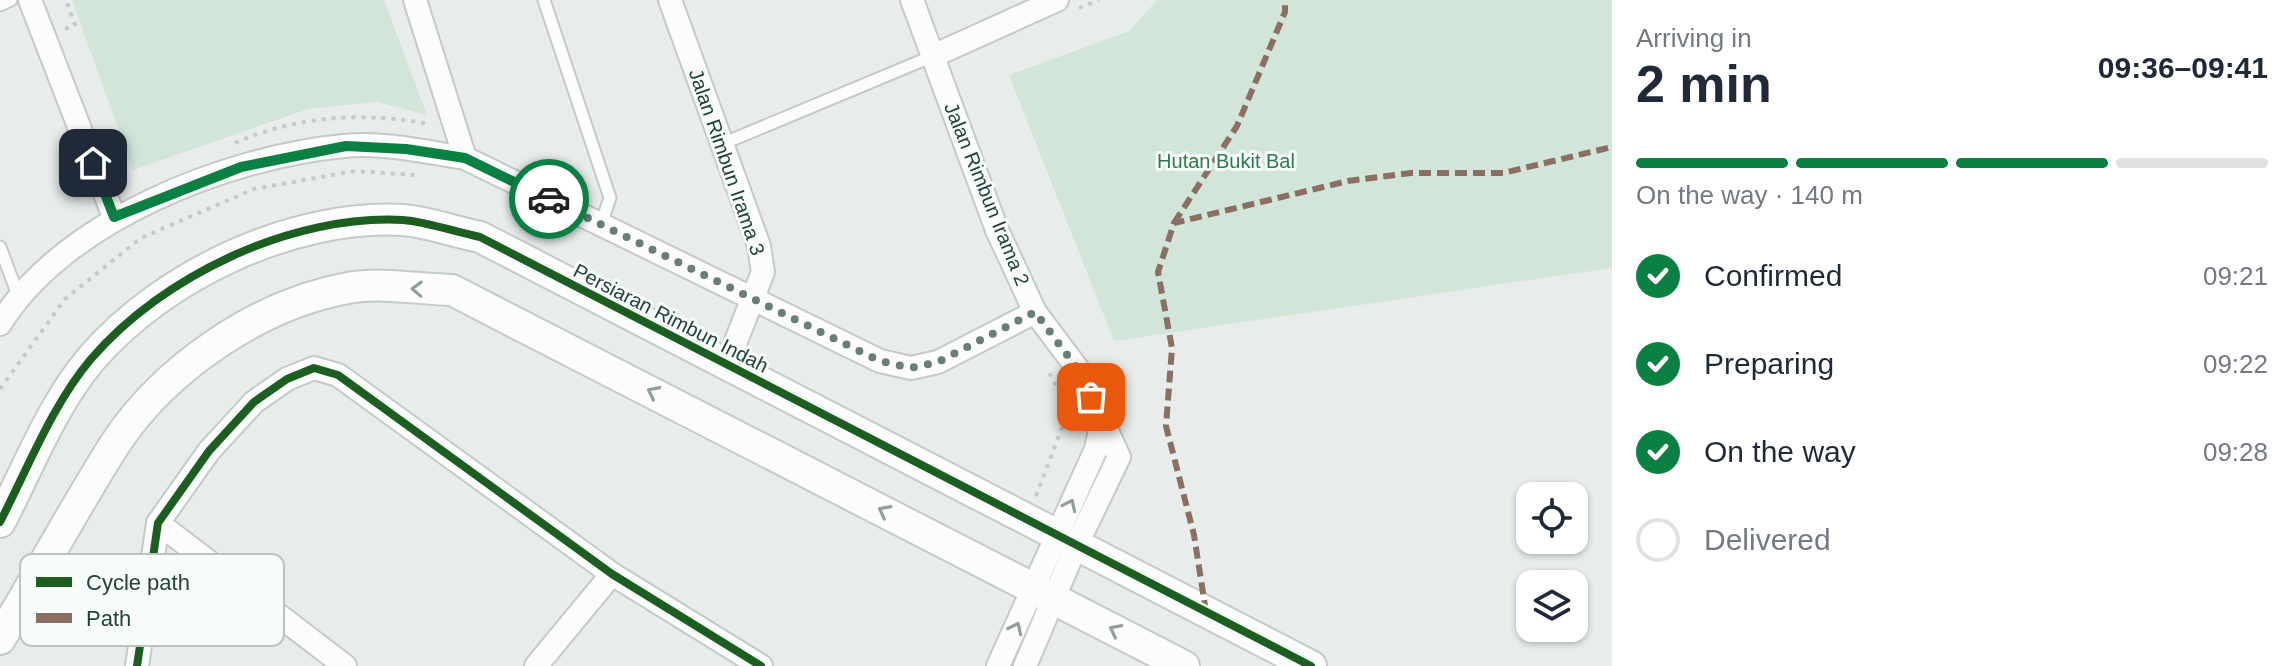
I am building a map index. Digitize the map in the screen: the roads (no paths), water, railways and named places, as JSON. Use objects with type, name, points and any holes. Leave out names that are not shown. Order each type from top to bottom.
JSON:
[{"type":"street","points":[[30,0],[114,217]]},
{"type":"street","points":[[415,0],[465,158]]},
{"type":"street","name":"Jalan Rimbun Irama 3","points":[[670,0],[759,246],[763,272],[727,364]]},
{"type":"street","name":"Jalan Rimbun Irama 2","points":[[912,0],[997,230],[1035,312],[1080,372],[1102,422],[1066,542],[1044,594]]},
{"type":"street","points":[[933,56],[1064,6]]},
{"type":"street","points":[[0,324],[18,295],[114,217],[241,167],[346,146],[406,149],[465,158],[880,361],[911,368],[938,362],[1035,312]]},
{"type":"street","name":"Persiaran Rimbun Indah","points":[[0,522],[66,396],[92,358],[178,286],[228,257],[296,231],[352,221],[406,220],[480,237],[1311,666]]},
{"type":"street","points":[[50,554],[116,443],[179,374],[236,332],[292,302],[351,287],[452,290],[1184,666]]},
{"type":"street","points":[[153,554],[158,523],[209,451],[254,402],[287,379],[314,368],[338,375],[612,574],[761,666]]},
{"type":"street","points":[[158,523],[199,554]]},
{"type":"street","points":[[536,666],[612,574]]},
{"type":"street","points":[[998,666],[1044,594]]},
{"type":"street","points":[[1025,666],[1044,594]]},
{"type":"street","points":[[0,639],[20,605]]},
{"type":"street","points":[[284,619],[345,666]]},
{"type":"street","points":[[137,666],[140,646]]},
{"type":"lane","points":[[0,5],[11,0]]},
{"type":"lane","points":[[544,0],[610,198],[601,224]]},
{"type":"lane","points":[[722,144],[933,56]]},
{"type":"lane","points":[[0,247],[18,295]]},
{"type":"park label","name":"Hutan Bukit Bal","points":[[1226,161]]}]
